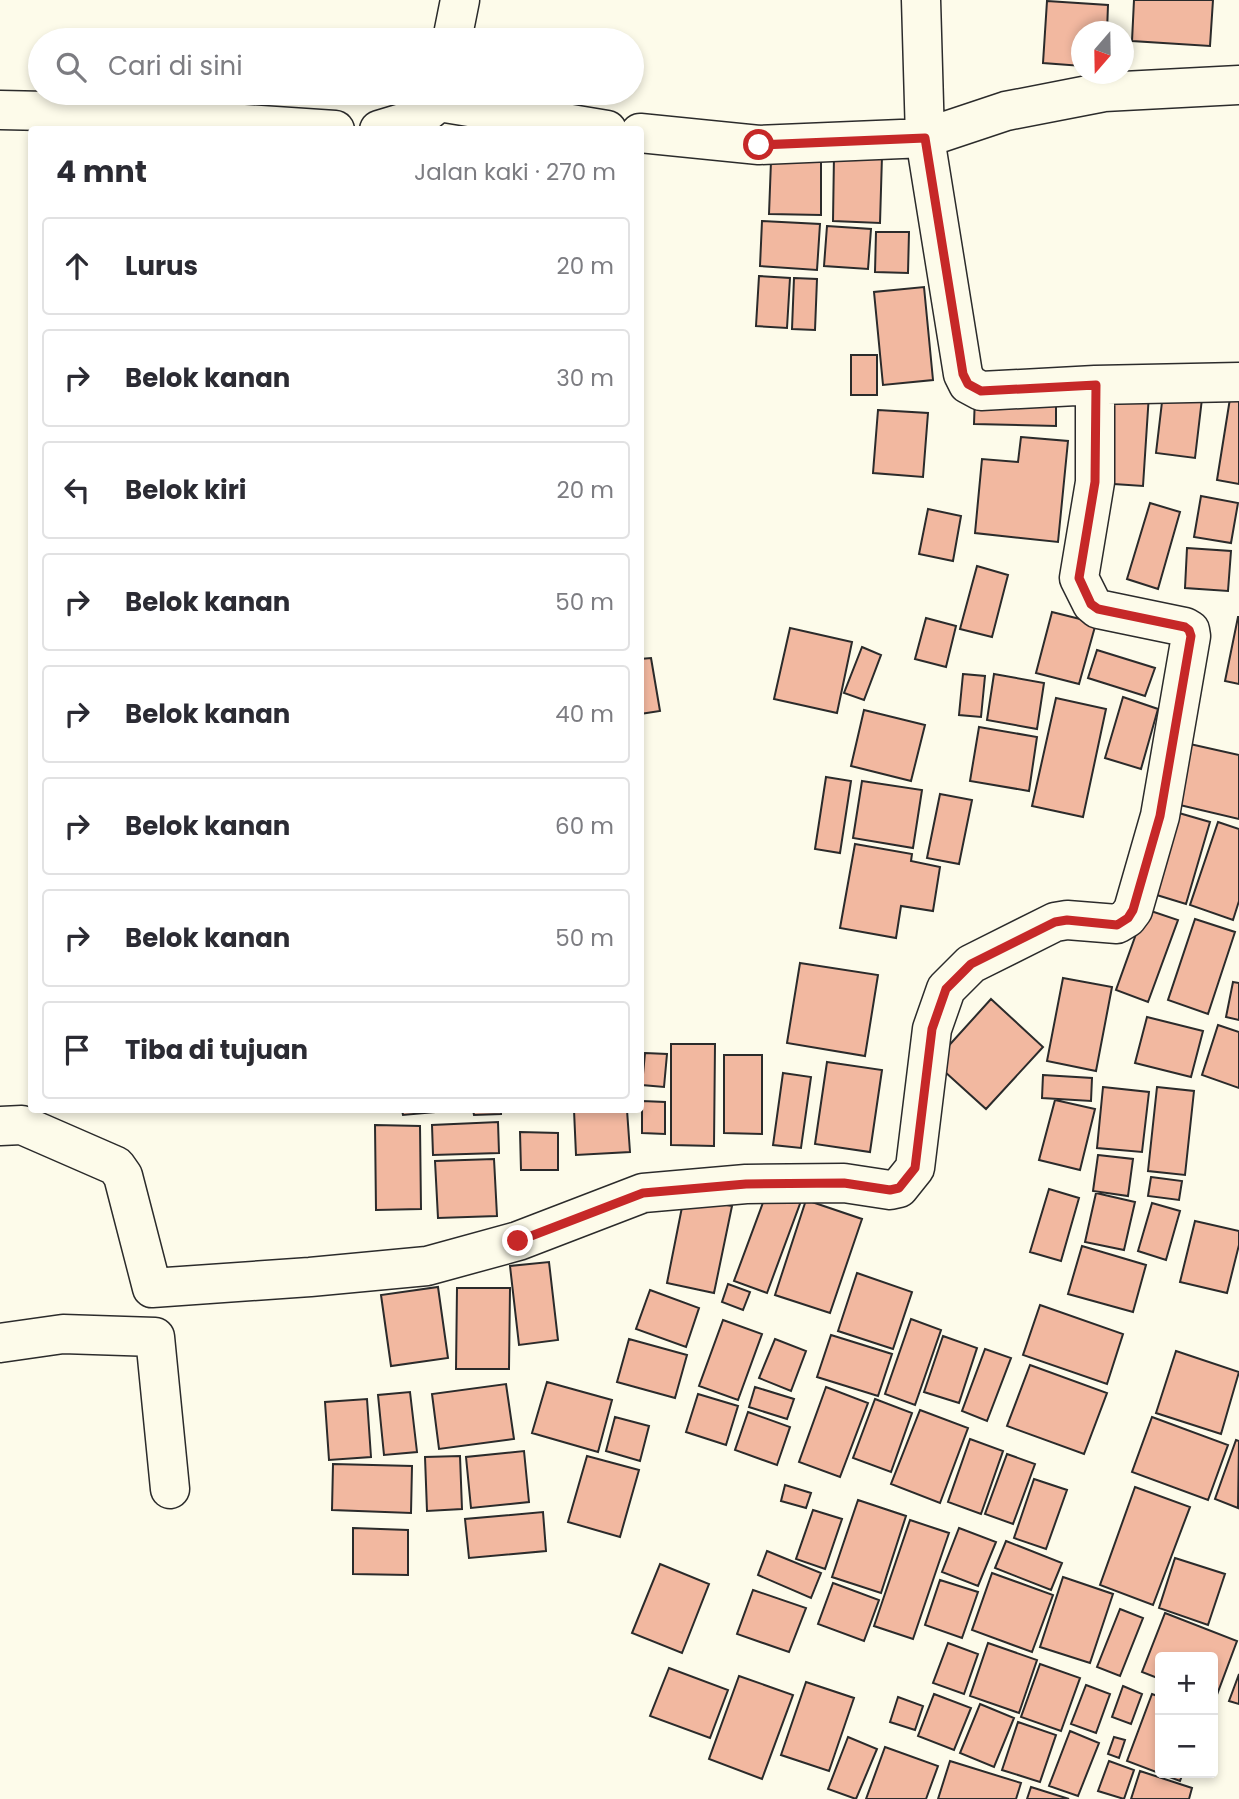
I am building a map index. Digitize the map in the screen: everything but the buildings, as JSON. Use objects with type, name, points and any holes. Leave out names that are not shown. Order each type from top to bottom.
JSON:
[{"type":"street","points":[[454,28],[460,0]]},
{"type":"street","points":[[921,0],[925,138],[963,374],[968,384],[981,391],[1239,382]]},
{"type":"street","points":[[644,133],[759,145],[925,138],[1006,111],[1104,92],[1239,85]]},
{"type":"street","points":[[392,126],[419,118],[433,105]]},
{"type":"street","points":[[477,105],[586,126]]},
{"type":"street","points":[[0,110],[274,126]]},
{"type":"street","points":[[152,1288],[427,1266],[518,1241],[643,1193],[746,1184],[844,1183],[890,1190],[899,1188],[915,1168],[932,1029],[946,989],[971,964],[1055,922],[1067,920],[1117,925],[1128,918],[1133,910],[1160,816],[1191,636],[1185,627],[1098,609],[1091,604],[1079,578],[1095,482],[1096,385]]},
{"type":"street","points":[[0,1126],[22,1125],[116,1166],[123,1176],[152,1288],[170,1489]]},
{"type":"street","points":[[0,1343],[63,1334],[155,1337]]},
{"type":"route","points":[[518,1241],[643,1193],[746,1184],[844,1183],[890,1190],[899,1188],[915,1168],[932,1029],[946,989],[971,964],[1055,922],[1067,920],[1117,925],[1128,918],[1133,910],[1160,816],[1191,636],[1185,627],[1098,609],[1091,604],[1079,578],[1095,482],[1096,385],[981,391],[968,384],[963,374],[925,138],[759,145]]}]
